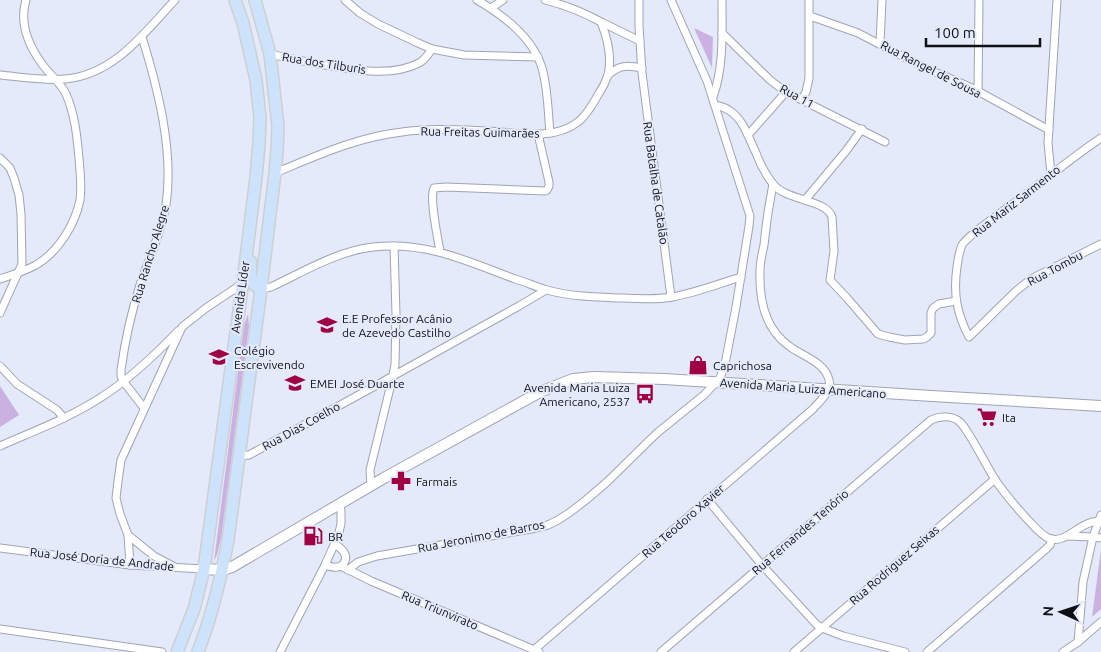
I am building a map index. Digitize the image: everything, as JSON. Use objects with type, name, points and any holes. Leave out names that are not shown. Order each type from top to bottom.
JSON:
[{"type":"main road","name":"Avenida Líder","points":[[177,652],[194,608],[204,569],[259,144],[260,118],[256,80],[236,0]]},
{"type":"main road","name":"Avenida Líder","points":[[198,652],[210,619],[223,570],[228,540],[275,172],[278,126],[270,54],[255,0]]},
{"type":"main road","points":[[253,201],[256,216],[250,274],[254,285],[261,289]]},
{"type":"main road","name":"Avenida Maria Luiza Americano","points":[[223,570],[232,567],[340,503],[540,392],[573,379],[594,377],[716,382],[1101,406]]},
{"type":"main road","points":[[204,569],[223,570]]},
{"type":"street","points":[[0,279],[35,265],[48,256],[62,240],[74,219],[80,200],[81,183],[77,134],[72,110],[65,92],[42,64],[28,40],[24,23],[26,0]]},
{"type":"street","points":[[0,75],[55,80],[84,75],[96,70],[112,62],[128,50],[175,0]]},
{"type":"street","points":[[345,0],[360,13],[378,24],[432,50],[464,55],[538,57]]},
{"type":"street","points":[[477,0],[491,8],[510,24],[524,38],[538,57],[546,92],[550,133]]},
{"type":"street","points":[[491,8],[503,0]]},
{"type":"street","points":[[545,0],[564,5],[588,15],[640,40]]},
{"type":"street","name":"Rua Batalha de Catalão","points":[[639,0],[640,40],[646,110],[671,297]]},
{"type":"street","points":[[671,0],[694,50],[714,101],[750,216],[725,364],[720,378],[716,382]]},
{"type":"street","points":[[714,101],[719,77],[722,0]]},
{"type":"street","points":[[802,99],[806,92],[809,78],[809,0]]},
{"type":"street","points":[[880,44],[882,0]]},
{"type":"street","points":[[978,92],[980,0]]},
{"type":"street","points":[[1051,174],[1048,151],[1057,0]]},
{"type":"street","name":"Rua Rangel de Sousa","points":[[810,16],[843,27],[880,44],[923,67],[965,85],[1049,130]]},
{"type":"street","name":"Rua Freitas Guimarães","points":[[275,172],[361,140],[400,132],[457,130],[538,134],[563,130],[577,123],[586,114],[601,91],[608,75],[607,46],[602,22]]},
{"type":"street","name":"Rua 11","points":[[722,33],[770,80],[786,92],[885,142]]},
{"type":"street","name":"Rua Rancho Alegre","points":[[123,381],[121,370],[129,328],[141,284],[160,229],[168,191],[163,122],[150,63],[142,37]]},
{"type":"street","name":"Rua dos Tilburis","points":[[270,54],[349,69],[382,71],[398,69],[419,62],[427,57],[432,50]]},
{"type":"street","points":[[608,75],[616,68],[622,66],[642,68]]},
{"type":"street","points":[[748,135],[786,92]]},
{"type":"street","points":[[714,101],[737,117],[748,135],[765,172],[778,190],[784,194],[820,206],[831,213],[834,251],[830,280],[878,334],[889,338],[906,340],[923,339],[931,333],[931,313],[933,308],[939,304],[956,301]]},
{"type":"street","points":[[805,200],[862,129]]},
{"type":"street","points":[[440,252],[432,200],[434,188],[548,190],[550,186],[538,134]]},
{"type":"street","name":"Rua Mariz Sarmento","points":[[969,337],[960,317],[955,286],[960,252],[964,243],[997,214],[1101,138]]},
{"type":"street","points":[[0,158],[10,168],[19,195],[22,264],[0,313]]},
{"type":"street","points":[[773,184],[760,270],[762,306],[768,321],[780,340],[815,362],[826,373],[830,383],[828,389]]},
{"type":"street","name":"Rua Tombu","points":[[969,337],[1031,279],[1101,244]]},
{"type":"street","points":[[261,289],[271,287],[328,260],[353,251],[372,247],[394,246],[421,248],[440,252],[546,290],[567,295],[661,299],[741,277]]},
{"type":"street","points":[[371,486],[370,470],[393,376],[396,338],[394,246]]},
{"type":"street","points":[[0,446],[64,418],[100,399],[114,389],[182,327],[242,284]]},
{"type":"street","name":"Rua Dias Coelho","points":[[238,456],[249,455],[546,290]]},
{"type":"street","points":[[130,565],[128,535],[116,498],[121,460],[182,327]]},
{"type":"street","points":[[0,366],[17,384],[57,410],[64,418]]},
{"type":"street","points":[[123,381],[144,408]]},
{"type":"street","name":"Rua Jeronimo de Barros","points":[[344,568],[377,556],[548,525],[569,513],[600,488],[657,433],[704,395],[716,382]]},
{"type":"street","name":"Rua Teodoro Xavier","points":[[536,651],[708,499],[814,409],[828,389]]},
{"type":"street","name":"Rua Fernandes Tenório","points":[[661,652],[931,420],[942,416],[960,422],[995,479]]},
{"type":"street","points":[[995,479],[1015,506],[1041,534],[1052,539],[1066,536],[1083,525],[1101,519],[1083,582],[1078,642]]},
{"type":"street","name":"Rua Rodriguez Seixas","points":[[794,652],[995,479]]},
{"type":"street","points":[[708,499],[762,565],[812,621],[822,628],[843,636],[905,652]]},
{"type":"street","points":[[280,652],[335,544],[341,524],[342,512],[340,503]]},
{"type":"street","points":[[128,535],[154,556],[175,567]]},
{"type":"street","points":[[1066,536],[1097,538]]},
{"type":"street","points":[[928,652],[1046,549],[1052,539]]},
{"type":"street","points":[[325,565],[344,568],[345,555],[342,549],[335,544]]},
{"type":"street","name":"Rua José Doria de Andrade","points":[[0,548],[130,565],[204,569]]},
{"type":"street","name":"Rua Triunvirato","points":[[344,568],[536,651]]},
{"type":"street","points":[[1063,652],[1101,622]]},
{"type":"street","points":[[0,629],[162,652]]},
{"type":"shaded area","points":[[694,28],[713,37],[712,68]]},
{"type":"shaded area","points":[[248,314],[249,326],[221,539],[214,561],[244,325]]},
{"type":"shaded area","points":[[0,386],[19,415],[0,427]]},
{"type":"shaded area","points":[[1101,549],[1101,609],[1092,617]]},
{"type":"place","name":"E.E Professor Acânio de Azevedo Castilho","points":[[327,325]]},
{"type":"place","name":"Colégio Escrevivendo","points":[[219,357]]},
{"type":"place","name":"Caprichosa","points":[[698,365]]},
{"type":"place","name":"EMEI José Duarte","points":[[295,383]]},
{"type":"place","name":"Avenida Maria Luiza Americano, 2537","points":[[645,394]]},
{"type":"place","name":"Ita","points":[[987,417]]},
{"type":"place","name":"Farmais","points":[[401,481]]},
{"type":"place","name":"BR","points":[[313,536]]}]
